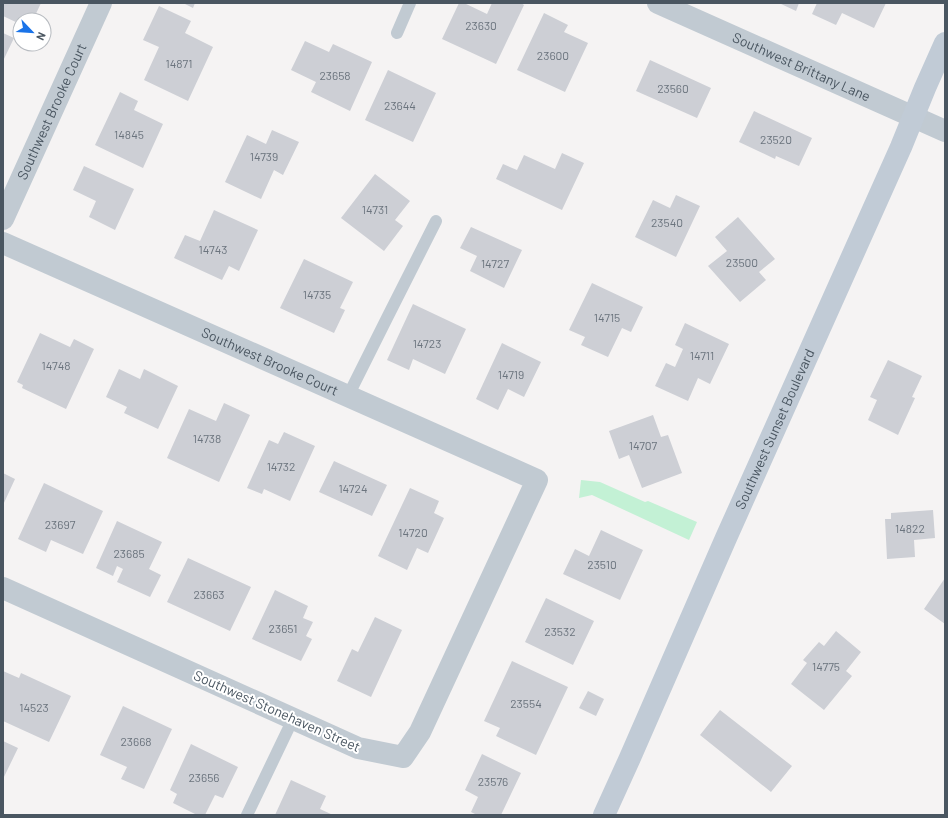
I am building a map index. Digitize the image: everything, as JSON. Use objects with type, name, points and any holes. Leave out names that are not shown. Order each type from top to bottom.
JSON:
[{"type":"main road","name":"Southwest Sunset Boulevard","points":[[604,815],[901,147],[945,43]]},
{"type":"street","name":"Southwest Brooke Court","points":[[3,219],[101,3]]},
{"type":"street","name":"Southwest Brittany Lane","points":[[658,3],[945,131]]},
{"type":"street","name":"Southwest Brooke Court","points":[[3,243],[537,480]]},
{"type":"street","name":"Southwest Stonehaven Street","points":[[3,588],[358,748],[403,757],[420,732],[537,480]]},
{"type":"lane","points":[[397,33],[410,3]]},
{"type":"lane","points":[[348,396],[436,221]]},
{"type":"lane","points":[[247,815],[293,719]]},
{"type":"green space","points":[[581,480],[600,482],[645,502],[648,501],[697,522],[689,540],[592,495],[579,498]]},
{"type":"building","points":[[3,3],[41,3],[37,12],[12,12],[12,20],[3,16]]},
{"type":"building","points":[[183,3],[195,3],[193,8]]},
{"type":"building","points":[[459,3],[464,3],[487,14],[492,3],[521,3],[524,5],[496,64],[442,39]]},
{"type":"building","points":[[779,3],[799,3],[796,11]]},
{"type":"building","points":[[817,3],[886,3],[874,28],[842,13],[836,25],[812,14]]},
{"type":"building","points":[[159,6],[191,21],[185,33],[213,47],[188,101],[144,80],[159,47],[143,40]]},
{"type":"building","points":[[544,13],[568,25],[564,32],[588,43],[565,92],[517,70]]},
{"type":"building","points":[[3,33],[12,37],[12,42],[3,61]]},
{"type":"building","points":[[305,41],[329,52],[333,44],[372,62],[350,111],[311,92],[316,82],[291,70]]},
{"type":"building","points":[[650,60],[711,88],[697,118],[636,91]]},
{"type":"building","points":[[388,70],[436,93],[413,142],[365,120]]},
{"type":"building","points":[[120,92],[138,101],[134,110],[163,124],[143,168],[95,145]]},
{"type":"building","points":[[754,111],[812,138],[799,166],[776,156],[775,159],[739,142]]},
{"type":"building","points":[[272,130],[299,142],[283,175],[274,170],[261,199],[225,182],[247,135],[266,144]]},
{"type":"building","points":[[562,153],[584,163],[562,210],[496,179],[503,164],[517,170],[524,155],[555,169]]},
{"type":"building","points":[[84,166],[134,189],[115,230],[89,217],[96,201],[73,190]]},
{"type":"building","points":[[375,174],[410,201],[395,220],[403,226],[384,251],[341,218]]},
{"type":"building","points":[[676,195],[700,206],[676,257],[635,237],[653,200],[670,208]]},
{"type":"building","points":[[214,210],[258,230],[239,271],[229,266],[222,280],[174,258],[185,235],[200,241]]},
{"type":"building","points":[[738,217],[775,259],[759,272],[766,280],[740,302],[708,266],[727,251],[715,237]]},
{"type":"building","points":[[471,227],[522,250],[504,288],[470,271],[477,256],[460,248]]},
{"type":"building","points":[[304,259],[353,282],[340,308],[345,310],[334,333],[280,308]]},
{"type":"building","points":[[592,283],[643,307],[631,332],[622,328],[608,357],[581,345],[585,337],[569,330]]},
{"type":"building","points":[[413,304],[466,329],[445,374],[413,359],[409,370],[387,360]]},
{"type":"building","points":[[685,323],[729,344],[710,384],[698,378],[688,401],[655,386],[666,363],[675,367],[683,349],[675,345]]},
{"type":"building","points":[[40,333],[70,347],[74,339],[94,349],[66,409],[22,388],[23,385],[17,382]]},
{"type":"building","points":[[502,343],[541,362],[524,397],[508,389],[498,410],[476,399]]},
{"type":"building","points":[[888,360],[922,376],[912,397],[915,398],[898,435],[868,420],[877,400],[870,397]]},
{"type":"building","points":[[119,369],[140,379],[144,369],[178,386],[158,429],[124,413],[127,407],[106,397]]},
{"type":"building","points":[[224,403],[250,415],[219,482],[167,458],[189,409],[216,421]]},
{"type":"building","points":[[653,415],[661,437],[668,435],[682,473],[642,488],[629,455],[619,459],[609,431]]},
{"type":"building","points":[[284,432],[315,446],[290,501],[264,489],[262,494],[247,488],[269,440],[278,444]]},
{"type":"building","points":[[334,461],[387,485],[372,516],[319,492]]},
{"type":"building","points":[[3,473],[15,479],[3,505]]},
{"type":"building","points":[[44,483],[103,511],[83,554],[51,540],[46,552],[18,539]]},
{"type":"building","points":[[410,488],[439,501],[434,513],[444,518],[428,553],[417,548],[407,570],[378,556]]},
{"type":"building","points":[[933,510],[935,538],[914,540],[915,557],[887,559],[885,519],[891,519],[891,513]]},
{"type":"building","points":[[117,521],[162,542],[149,569],[161,575],[150,597],[117,582],[123,569],[117,566],[113,576],[96,568]]},
{"type":"building","points":[[601,530],[643,550],[620,600],[563,574],[575,549],[589,556]]},
{"type":"building","points":[[188,558],[251,587],[230,631],[167,602]]},
{"type":"building","points":[[945,578],[945,624],[924,609]]},
{"type":"building","points":[[275,590],[308,606],[303,618],[313,622],[306,636],[312,639],[301,661],[252,639]]},
{"type":"building","points":[[546,598],[594,621],[573,665],[525,642]]},
{"type":"building","points":[[375,617],[402,630],[371,697],[337,681],[352,649],[358,652]]},
{"type":"building","points":[[836,631],[861,652],[846,671],[852,676],[824,710],[791,684],[807,663],[803,660],[819,642],[824,646]]},
{"type":"building","points":[[512,661],[568,687],[536,755],[496,736],[500,728],[484,721]]},
{"type":"building","points":[[3,671],[19,678],[21,673],[71,696],[49,742],[3,721]]},
{"type":"building","points":[[588,691],[604,699],[596,716],[579,708]]},
{"type":"building","points":[[123,706],[172,729],[144,789],[121,779],[127,767],[100,755]]},
{"type":"building","points":[[720,710],[792,766],[771,792],[700,735]]},
{"type":"building","points":[[3,741],[18,748],[3,779]]},
{"type":"building","points":[[191,744],[238,767],[223,798],[215,795],[205,815],[197,815],[173,803],[177,794],[170,790]]},
{"type":"building","points":[[482,754],[521,773],[501,815],[477,815],[471,812],[478,797],[465,790]]},
{"type":"building","points":[[291,780],[326,796],[320,809],[333,815],[275,815]]}]
